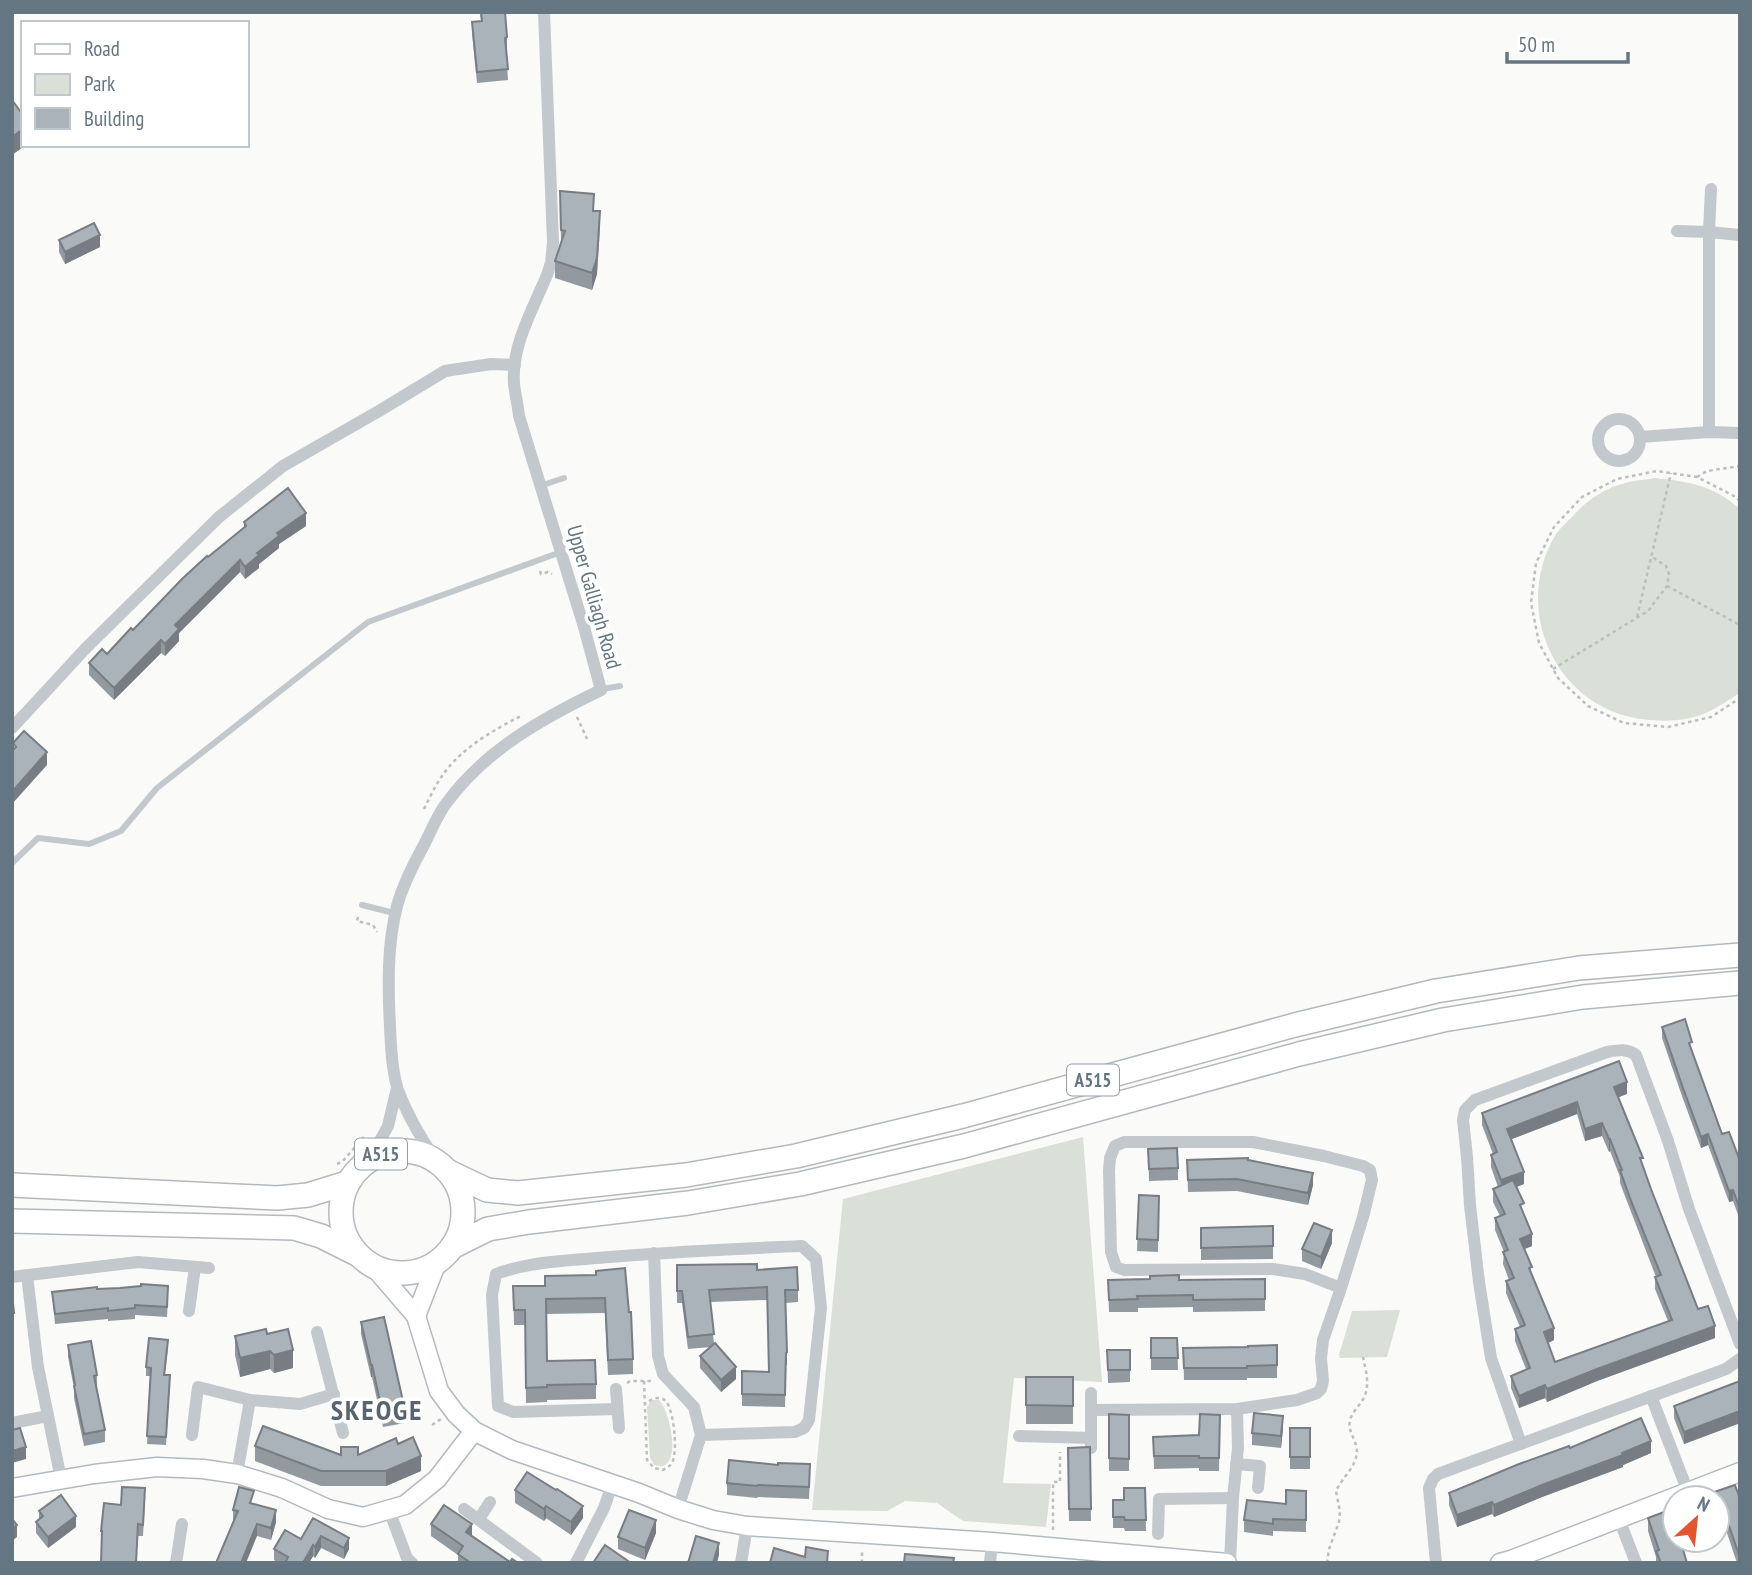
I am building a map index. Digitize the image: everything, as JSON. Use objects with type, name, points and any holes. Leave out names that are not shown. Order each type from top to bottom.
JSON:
[{"type":"highway","name":"A515","points":[[12,1185],[277,1198],[308,1195],[370,1159],[386,1152],[402,1150],[420,1153],[487,1190],[518,1194],[686,1175],[796,1156],[962,1116],[1295,1025],[1436,991],[1579,968],[1740,955]]},
{"type":"highway","name":"A515","points":[[12,1221],[294,1228],[321,1236],[389,1272],[405,1273],[422,1270],[488,1229],[701,1201],[800,1184],[951,1149],[1299,1054],[1443,1020],[1583,998],[1740,983]]},
{"type":"highway","points":[[442,1166],[459,1189],[464,1209],[461,1229],[445,1255]]},
{"type":"highway","name":"A515","points":[[340,1175],[340,1219],[345,1237],[364,1259]]},
{"type":"street","name":"Upper Galliagh Road","points":[[442,1166],[414,1128],[398,1088],[391,1051],[388,985],[391,939],[397,905],[411,870],[447,802],[468,778],[525,730],[601,690],[519,416],[514,383],[519,343],[551,263],[553,242],[544,12]]},
{"type":"street","points":[[1709,432],[1711,189]]},
{"type":"street","points":[[1677,231],[1740,235]]},
{"type":"street","points":[[12,728],[86,648],[219,517],[283,466],[445,371],[491,364],[515,365]]},
{"type":"street","points":[[1640,437],[1709,432],[1740,433]]},
{"type":"street","points":[[1521,1444],[1491,1358],[1479,1282],[1463,1120],[1465,1110],[1475,1100],[1608,1052],[1623,1049],[1636,1055],[1668,1141],[1689,1209],[1740,1344]]},
{"type":"street","name":"Upper Galliagh Road","points":[[370,1159],[388,1126],[398,1088]]},
{"type":"street","points":[[1092,1410],[1237,1409],[1317,1393],[1323,1381],[1323,1340],[1341,1287],[1363,1217],[1372,1180],[1370,1170],[1363,1166],[1253,1142],[1124,1142],[1115,1146],[1109,1171],[1111,1252],[1116,1267],[1124,1270],[1273,1269],[1305,1274],[1341,1287]]},
{"type":"street","points":[[617,1409],[513,1412],[498,1406],[492,1295],[496,1274],[552,1262],[654,1253],[802,1246],[816,1259],[821,1308],[809,1420],[804,1428],[795,1432],[701,1436]]},
{"type":"street","points":[[654,1253],[658,1356],[663,1374],[694,1407],[701,1436],[678,1509]]},
{"type":"street","points":[[416,1316],[445,1255]]},
{"type":"street","points":[[364,1259],[416,1316],[439,1391],[456,1414],[474,1431],[512,1450],[678,1509],[713,1520],[747,1526],[992,1542],[1228,1563],[1238,1448],[1237,1409]]},
{"type":"street","points":[[12,1277],[138,1262],[209,1268]]},
{"type":"street","points":[[189,1311],[195,1266]]},
{"type":"street","points":[[27,1275],[38,1367],[61,1479]]},
{"type":"street","points":[[317,1332],[343,1433]]},
{"type":"street","points":[[1436,1563],[1429,1488],[1438,1474],[1726,1369],[1740,1359]]},
{"type":"street","points":[[192,1435],[198,1387],[250,1400],[300,1404],[334,1394]]},
{"type":"street","points":[[616,1390],[618,1428]]},
{"type":"street","points":[[1019,1436],[1061,1437],[1091,1443],[1091,1393]]},
{"type":"street","points":[[1651,1396],[1685,1484]]},
{"type":"street","points":[[237,1474],[250,1400]]},
{"type":"street","points":[[12,1423],[48,1416]]},
{"type":"street","points":[[12,1488],[94,1474],[157,1467],[203,1469],[237,1474],[282,1488],[328,1509],[363,1517],[405,1505],[438,1479],[474,1431]]},
{"type":"street","points":[[1236,1464],[1260,1466],[1258,1488]]},
{"type":"street","points":[[1709,1484],[1740,1472]]},
{"type":"street","points":[[576,1563],[604,1508],[612,1485]]},
{"type":"street","points":[[1158,1534],[1159,1499],[1233,1498]]},
{"type":"street","points":[[479,1519],[490,1502]]},
{"type":"street","points":[[1500,1563],[1661,1503]]},
{"type":"street","points":[[464,1509],[537,1563]]},
{"type":"street","points":[[389,1510],[407,1558],[412,1563]]},
{"type":"street","points":[[1619,1519],[1636,1563]]},
{"type":"street","points":[[176,1563],[182,1524]]},
{"type":"street","points":[[741,1563],[747,1526]]},
{"type":"street","points":[[990,1563],[992,1542]]},
{"type":"lane","points":[[540,486],[564,478]]},
{"type":"lane","points":[[12,863],[38,838],[89,844],[121,831],[157,788],[368,622],[561,552]]},
{"type":"lane","points":[[601,690],[620,686]]},
{"type":"lane","points":[[362,905],[396,914]]},
{"type":"path","points":[[1697,477],[1707,471],[1740,466]]},
{"type":"path","points":[[1740,501],[1697,477],[1657,471],[1617,479],[1582,498],[1554,527],[1536,563],[1531,603],[1539,643],[1558,678],[1588,706],[1624,723],[1668,727],[1711,717],[1740,698]]},
{"type":"path","points":[[1637,618],[1671,473]]},
{"type":"path","points":[[1553,669],[1648,611],[1667,586],[1669,574],[1666,566],[1652,557]]},
{"type":"path","points":[[1667,586],[1740,625]]},
{"type":"path","points":[[572,704],[587,739]]},
{"type":"path","points":[[440,778],[461,754],[500,727]]},
{"type":"path","points":[[340,1175],[342,1162],[368,1131]]},
{"type":"path","points":[[1327,1563],[1331,1541],[1339,1522],[1336,1491],[1354,1464],[1357,1453],[1349,1422],[1367,1390],[1368,1379],[1363,1357]]},
{"type":"path","points":[[616,1390],[630,1381],[652,1381],[663,1374]]},
{"type":"path","points":[[644,1381],[647,1461],[654,1468],[663,1470],[671,1465],[675,1454],[676,1440],[671,1414],[666,1402],[659,1398],[645,1404]]},
{"type":"path","points":[[1054,1533],[1054,1482],[1060,1482],[1061,1437]]},
{"type":"path","points":[[862,1552],[862,1563]]},
{"type":"green space","points":[[1655,478],[1700,486],[1720,495],[1740,509],[1740,693],[1716,708],[1687,719],[1650,720],[1618,713],[1590,699],[1568,679],[1551,654],[1541,626],[1538,595],[1543,564],[1556,534],[1576,513],[1605,491],[1627,482]]},
{"type":"green space","points":[[1083,1137],[1102,1382],[1014,1378],[1003,1483],[1051,1484],[1046,1527],[963,1521],[937,1503],[905,1501],[887,1511],[812,1510],[843,1199]]},
{"type":"green space","points":[[1400,1310],[1387,1357],[1340,1358],[1352,1311]]},
{"type":"green space","points":[[652,1400],[659,1400],[663,1405],[671,1433],[672,1453],[663,1466],[654,1465],[650,1457],[647,1407]]},
{"type":"building","points":[[481,12],[505,12],[508,69],[477,72],[472,22],[482,21]]},
{"type":"building","points":[[12,100],[21,112],[21,130],[12,137]]},
{"type":"building","points":[[560,191],[594,194],[593,211],[600,211],[597,258],[592,273],[555,261],[565,231],[561,230]]},
{"type":"building","points":[[94,223],[100,235],[65,252],[59,240]]},
{"type":"building","points":[[288,488],[306,513],[277,533],[279,536],[257,553],[259,555],[245,567],[240,560],[175,625],[179,629],[165,644],[161,640],[114,688],[89,663],[102,649],[107,654],[182,579],[246,526],[244,522]]},
{"type":"building","points":[[24,731],[47,752],[12,792],[12,751],[16,747],[13,743]]},
{"type":"building","points":[[1685,1019],[1692,1042],[1689,1043],[1722,1134],[1729,1132],[1740,1161],[1740,1209],[1733,1190],[1729,1191],[1708,1134],[1701,1137],[1662,1027]]},
{"type":"building","points":[[1619,1061],[1627,1082],[1614,1087],[1698,1309],[1708,1306],[1715,1326],[1547,1389],[1545,1385],[1519,1396],[1511,1376],[1530,1368],[1515,1329],[1525,1325],[1506,1281],[1514,1278],[1503,1252],[1508,1250],[1495,1218],[1505,1214],[1493,1189],[1513,1180],[1524,1203],[1520,1205],[1532,1234],[1520,1239],[1554,1328],[1544,1332],[1555,1362],[1672,1320],[1655,1277],[1661,1275],[1602,1123],[1585,1129],[1577,1102],[1507,1129],[1524,1172],[1501,1180],[1491,1155],[1497,1152],[1482,1113]]},
{"type":"building","points":[[1177,1148],[1178,1168],[1149,1169],[1148,1149]]},
{"type":"building","points":[[1248,1158],[1313,1173],[1308,1193],[1237,1179],[1188,1180],[1187,1160]]},
{"type":"building","points":[[1139,1195],[1159,1196],[1158,1240],[1137,1239]]},
{"type":"building","points":[[1314,1223],[1332,1230],[1321,1257],[1302,1249]]},
{"type":"building","points":[[1273,1226],[1273,1246],[1201,1248],[1201,1228]]},
{"type":"building","points":[[757,1264],[757,1270],[797,1267],[798,1290],[785,1290],[785,1395],[742,1394],[742,1371],[769,1372],[767,1287],[709,1290],[714,1334],[688,1337],[682,1291],[677,1291],[677,1265]]},
{"type":"building","points":[[625,1268],[631,1312],[633,1359],[608,1360],[605,1298],[546,1299],[547,1361],[595,1360],[596,1384],[526,1388],[525,1310],[514,1310],[513,1286],[545,1286],[545,1276],[596,1275],[596,1271]]},
{"type":"building","points":[[1179,1275],[1179,1280],[1265,1279],[1265,1299],[1193,1300],[1193,1295],[1137,1296],[1138,1299],[1109,1300],[1108,1280]]},
{"type":"building","points":[[141,1284],[168,1286],[167,1307],[135,1305],[135,1308],[55,1314],[52,1292],[97,1287],[120,1288]]},
{"type":"building","points":[[384,1317],[405,1410],[383,1415],[361,1322]]},
{"type":"building","points":[[266,1329],[267,1334],[288,1329],[293,1350],[274,1355],[270,1351],[240,1358],[235,1336]]},
{"type":"building","points":[[149,1338],[168,1340],[164,1375],[170,1375],[166,1437],[147,1436],[151,1368],[146,1367]]},
{"type":"building","points":[[1151,1338],[1177,1338],[1178,1358],[1151,1358]]},
{"type":"building","points":[[91,1341],[97,1375],[94,1376],[105,1430],[84,1434],[68,1345]]},
{"type":"building","points":[[715,1343],[736,1367],[721,1380],[700,1356]]},
{"type":"building","points":[[1277,1345],[1277,1365],[1184,1368],[1183,1348]]},
{"type":"building","points":[[1107,1350],[1130,1350],[1130,1370],[1108,1370]]},
{"type":"building","points":[[1026,1377],[1073,1377],[1073,1406],[1026,1405]]},
{"type":"building","points":[[1740,1381],[1740,1411],[1684,1432],[1674,1406]]},
{"type":"building","points":[[1254,1413],[1283,1416],[1281,1436],[1252,1433]]},
{"type":"building","points":[[1109,1414],[1129,1415],[1129,1459],[1109,1458]]},
{"type":"building","points":[[1200,1414],[1220,1415],[1219,1458],[1154,1456],[1153,1437],[1199,1435]]},
{"type":"building","points":[[1641,1418],[1651,1441],[1622,1453],[1623,1455],[1494,1505],[1492,1502],[1457,1515],[1449,1493],[1519,1464],[1569,1446],[1570,1448]]},
{"type":"building","points":[[263,1426],[341,1455],[341,1447],[358,1447],[358,1455],[396,1438],[398,1444],[413,1437],[421,1456],[386,1471],[321,1471],[255,1446]]},
{"type":"building","points":[[20,1428],[26,1447],[12,1451],[12,1430]]},
{"type":"building","points":[[1290,1428],[1310,1428],[1310,1457],[1290,1457]]},
{"type":"building","points":[[1090,1447],[1091,1509],[1069,1509],[1068,1448]]},
{"type":"building","points":[[729,1460],[778,1465],[810,1464],[809,1487],[727,1483]]},
{"type":"building","points":[[527,1472],[583,1506],[571,1522],[546,1506],[544,1509],[515,1490]]},
{"type":"building","points":[[1735,1485],[1740,1499],[1740,1558],[1731,1532],[1731,1486]]},
{"type":"building","points":[[122,1487],[145,1488],[143,1525],[138,1524],[136,1563],[101,1563],[104,1503],[121,1505]]},
{"type":"building","points":[[239,1487],[254,1491],[250,1503],[276,1510],[271,1528],[257,1524],[241,1563],[216,1563],[238,1511],[233,1510]]},
{"type":"building","points":[[1124,1488],[1145,1488],[1146,1520],[1113,1517],[1113,1500],[1124,1500]]},
{"type":"building","points":[[1286,1490],[1306,1491],[1306,1520],[1273,1519],[1273,1524],[1244,1520],[1247,1500],[1286,1504]]},
{"type":"building","points":[[61,1495],[76,1516],[48,1537],[36,1522],[43,1516],[39,1511]]},
{"type":"building","points":[[444,1505],[472,1524],[466,1532],[510,1562],[512,1559],[518,1563],[471,1563],[458,1554],[463,1546],[431,1524]]},
{"type":"building","points":[[629,1510],[656,1520],[645,1548],[618,1537]]},
{"type":"building","points":[[1661,1513],[1661,1554],[1684,1554],[1687,1563],[1661,1563],[1648,1518]]},
{"type":"building","points":[[313,1518],[349,1538],[344,1548],[321,1536],[303,1563],[285,1563],[288,1557],[274,1549],[285,1530],[301,1539]]},
{"type":"building","points":[[696,1536],[719,1543],[713,1563],[688,1563]]},
{"type":"building","points":[[605,1545],[631,1563],[593,1563]]},
{"type":"building","points":[[806,1547],[828,1551],[827,1563],[770,1563],[774,1548],[805,1557]]},
{"type":"building","points":[[905,1554],[954,1558],[953,1563],[904,1563]]},
{"type":"district","name":"SKEOGE","points":[[377,1410]]}]
